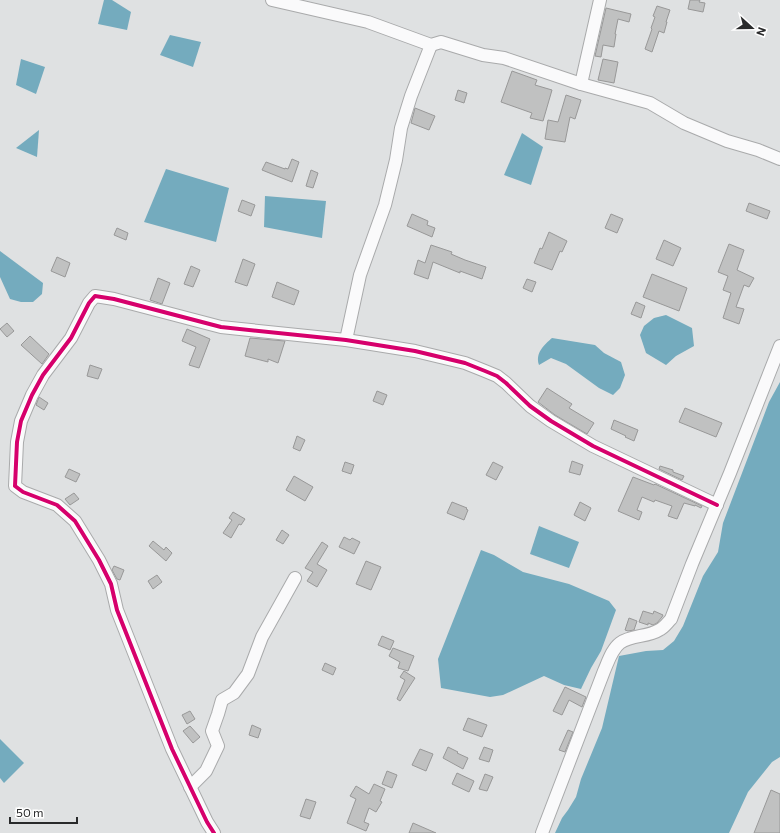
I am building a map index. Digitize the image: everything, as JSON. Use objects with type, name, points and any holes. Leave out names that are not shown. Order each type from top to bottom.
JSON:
[{"type":"street","points":[[272,0],[368,22],[431,45],[440,42],[483,55],[504,58],[582,84],[650,103],[684,124],[780,159]]},
{"type":"street","points":[[582,84],[600,0]]},
{"type":"street","points":[[346,340],[360,275],[384,205],[396,160],[401,128],[411,96],[431,45]]},
{"type":"street","points":[[214,833],[207,822],[172,749],[117,610],[111,584],[99,560],[76,521],[57,505],[23,492],[15,486],[17,442],[21,420],[43,375],[71,338],[89,303],[95,296],[114,298],[221,327],[346,340],[416,351],[465,363],[485,370],[496,376],[506,383],[530,406],[551,421],[592,446],[717,505]]},
{"type":"street","points":[[542,833],[610,658],[616,648],[620,643],[659,631],[671,619],[780,346]]},
{"type":"street","points":[[190,787],[206,771],[218,746],[212,731],[222,700],[234,693],[248,674],[262,637],[296,578]]},
{"type":"water","points":[[104,0],[112,0],[131,12],[127,30],[98,24]]},
{"type":"water","points":[[170,35],[201,42],[193,67],[160,55]]},
{"type":"water","points":[[21,59],[45,67],[36,94],[16,85]]},
{"type":"water","points":[[39,130],[37,157],[16,148]]},
{"type":"water","points":[[522,133],[543,147],[531,185],[504,175]]},
{"type":"water","points":[[166,169],[229,188],[216,242],[144,222]]},
{"type":"water","points":[[265,196],[326,201],[322,238],[264,227]]},
{"type":"water","points":[[0,251],[43,283],[42,294],[33,302],[21,302],[10,299],[0,277]]},
{"type":"water","points":[[666,315],[692,328],[694,346],[676,356],[666,365],[646,353],[640,335],[644,326],[654,318]]},
{"type":"water","points":[[552,338],[595,345],[604,353],[621,362],[625,375],[620,388],[613,395],[599,388],[566,364],[551,358],[539,365],[539,353],[543,346]]},
{"type":"water","points":[[780,382],[780,757],[772,762],[748,792],[729,833],[555,833],[562,818],[576,797],[581,779],[602,728],[619,656],[646,651],[663,650],[674,641],[683,626],[703,576],[718,552],[723,523],[769,402]]},
{"type":"water","points":[[539,526],[579,542],[569,568],[530,554]]},
{"type":"water","points":[[481,550],[494,555],[523,572],[569,584],[609,601],[616,610],[601,651],[581,689],[564,685],[544,676],[503,695],[490,697],[441,688],[438,659]]},
{"type":"water","points":[[0,739],[24,763],[4,783],[0,778]]},
{"type":"building","points":[[690,0],[700,0],[699,2],[705,3],[703,12],[688,9]]},
{"type":"building","points":[[657,6],[670,10],[664,33],[659,31],[652,52],[645,49],[652,29],[651,28],[655,17],[653,16]]},
{"type":"building","points":[[606,8],[631,14],[629,22],[618,19],[614,47],[603,45],[601,57],[595,56]]},
{"type":"building","points":[[603,59],[618,62],[614,83],[598,80]]},
{"type":"building","points":[[512,71],[537,80],[535,85],[552,90],[543,121],[530,118],[532,113],[501,102]]},
{"type":"building","points":[[458,90],[467,93],[464,103],[455,100]]},
{"type":"building","points":[[566,95],[581,100],[575,119],[570,117],[565,142],[545,139],[548,120],[558,122]]},
{"type":"building","points":[[415,108],[435,116],[429,130],[411,123]]},
{"type":"building","points":[[292,159],[299,162],[292,182],[262,170],[266,162],[288,169]]},
{"type":"building","points":[[311,170],[318,173],[313,188],[306,186]]},
{"type":"building","points":[[242,200],[255,205],[251,216],[238,211]]},
{"type":"building","points":[[749,203],[770,211],[767,219],[746,211]]},
{"type":"building","points":[[412,214],[428,221],[427,225],[435,228],[432,237],[407,226]]},
{"type":"building","points":[[611,214],[623,219],[617,233],[605,228]]},
{"type":"building","points":[[117,228],[128,233],[126,240],[114,235]]},
{"type":"building","points":[[549,232],[567,241],[562,252],[560,251],[552,270],[534,263]]},
{"type":"building","points":[[664,240],[681,248],[673,266],[656,259]]},
{"type":"building","points":[[729,244],[744,250],[737,270],[754,278],[749,287],[744,285],[736,307],[744,309],[739,324],[723,318],[731,293],[723,290],[728,276],[718,272]]},
{"type":"building","points":[[431,245],[452,252],[451,254],[465,260],[486,267],[482,279],[460,271],[460,273],[433,262],[428,279],[414,274],[418,260],[425,263]]},
{"type":"building","points":[[57,257],[70,263],[65,277],[51,271]]},
{"type":"building","points":[[243,259],[255,264],[247,286],[235,282]]},
{"type":"building","points":[[191,266],[200,270],[193,287],[184,284]]},
{"type":"building","points":[[652,274],[687,288],[679,311],[643,297]]},
{"type":"building","points":[[158,278],[170,283],[162,304],[150,300]]},
{"type":"building","points":[[527,279],[536,282],[532,292],[523,288]]},
{"type":"building","points":[[277,282],[299,291],[294,305],[272,297]]},
{"type":"building","points":[[636,302],[645,306],[641,318],[631,314]]},
{"type":"building","points":[[7,323],[14,331],[7,337],[0,329]]},
{"type":"building","points":[[187,329],[210,339],[199,368],[189,365],[196,347],[182,341]]},
{"type":"building","points":[[30,336],[49,354],[42,364],[21,345]]},
{"type":"building","points":[[250,338],[285,341],[278,363],[268,359],[268,362],[245,356]]},
{"type":"building","points":[[90,365],[102,369],[98,379],[87,376]]},
{"type":"building","points":[[547,388],[572,404],[569,408],[594,423],[587,434],[555,415],[538,402]]},
{"type":"building","points":[[377,391],[387,395],[383,405],[373,401]]},
{"type":"building","points":[[39,397],[48,403],[44,410],[36,405]]},
{"type":"building","points":[[685,408],[722,423],[716,437],[679,422]]},
{"type":"building","points":[[614,420],[638,430],[634,441],[611,429]]},
{"type":"building","points":[[297,436],[305,440],[300,451],[293,448]]},
{"type":"building","points":[[572,461],[583,465],[580,475],[569,472]]},
{"type":"building","points":[[345,462],[354,465],[351,474],[342,471]]},
{"type":"building","points":[[493,462],[503,467],[496,480],[486,475]]},
{"type":"building","points":[[660,466],[673,470],[673,472],[684,476],[682,480],[659,469]]},
{"type":"building","points":[[69,469],[80,474],[76,482],[65,477]]},
{"type":"building","points":[[294,476],[313,487],[305,501],[286,490]]},
{"type":"building","points":[[633,477],[654,485],[655,484],[702,506],[701,508],[684,503],[677,519],[668,516],[672,506],[655,500],[654,502],[642,497],[637,510],[642,512],[639,520],[618,511]]},
{"type":"building","points":[[74,493],[79,499],[70,505],[65,499]]},
{"type":"building","points":[[452,502],[467,508],[466,509],[468,510],[464,520],[447,513]]},
{"type":"building","points":[[580,502],[591,508],[585,521],[574,515]]},
{"type":"building","points":[[233,512],[245,519],[241,525],[239,524],[231,538],[223,533],[232,520],[229,518]]},
{"type":"building","points":[[282,530],[289,535],[283,544],[276,540]]},
{"type":"building","points":[[344,537],[350,540],[352,538],[360,542],[354,554],[339,547]]},
{"type":"building","points":[[153,541],[164,550],[166,547],[172,553],[166,561],[149,546]]},
{"type":"building","points":[[322,542],[328,546],[317,564],[327,570],[317,587],[307,581],[313,572],[305,568]]},
{"type":"building","points":[[366,561],[381,567],[371,590],[356,584]]},
{"type":"building","points":[[114,566],[124,570],[120,580],[117,579],[112,570]]},
{"type":"building","points":[[157,575],[162,582],[153,589],[148,581]]},
{"type":"building","points":[[643,611],[653,614],[654,611],[663,615],[657,623],[653,625],[648,623],[648,625],[639,622]]},
{"type":"building","points":[[629,618],[637,621],[634,630],[628,631],[625,630]]},
{"type":"building","points":[[382,636],[394,641],[390,650],[378,645]]},
{"type":"building","points":[[393,648],[414,656],[408,671],[398,668],[400,662],[389,656]]},
{"type":"building","points":[[325,663],[336,668],[333,675],[322,670]]},
{"type":"building","points":[[404,671],[415,678],[400,701],[397,699],[405,680],[400,677]]},
{"type":"building","points":[[565,687],[586,697],[582,707],[569,700],[562,715],[553,711]]},
{"type":"building","points":[[190,711],[195,719],[187,724],[182,715]]},
{"type":"building","points":[[468,718],[487,725],[482,737],[463,730]]},
{"type":"building","points":[[252,725],[261,729],[258,738],[249,735]]},
{"type":"building","points":[[190,726],[200,737],[193,743],[183,731]]},
{"type":"building","points":[[568,730],[573,732],[565,752],[559,750]]},
{"type":"building","points":[[448,747],[468,758],[463,769],[443,758]]},
{"type":"building","points":[[484,747],[493,750],[489,762],[479,759]]},
{"type":"building","points":[[420,749],[433,754],[426,771],[412,765]]},
{"type":"building","points":[[387,771],[397,775],[392,788],[382,784]]},
{"type":"building","points":[[457,773],[474,781],[469,792],[452,784]]},
{"type":"building","points":[[485,774],[493,777],[487,791],[479,789]]},
{"type":"building","points":[[374,784],[385,789],[380,801],[382,802],[376,812],[369,808],[364,822],[369,824],[366,831],[347,823],[356,799],[350,796],[356,786],[369,794]]},
{"type":"building","points":[[771,790],[780,794],[780,833],[754,833]]},
{"type":"building","points":[[306,799],[316,802],[310,819],[300,816]]},
{"type":"building","points":[[413,823],[436,833],[409,833]]},
{"type":"cycle path","points":[[214,833],[207,822],[172,749],[117,610],[111,584],[99,560],[75,521],[57,505],[23,492],[15,486],[17,442],[21,421],[32,395],[43,375],[71,338],[89,303],[95,296],[114,299],[221,327],[346,340],[415,351],[465,363],[497,376],[530,406],[551,421],[593,446],[717,505]]}]
